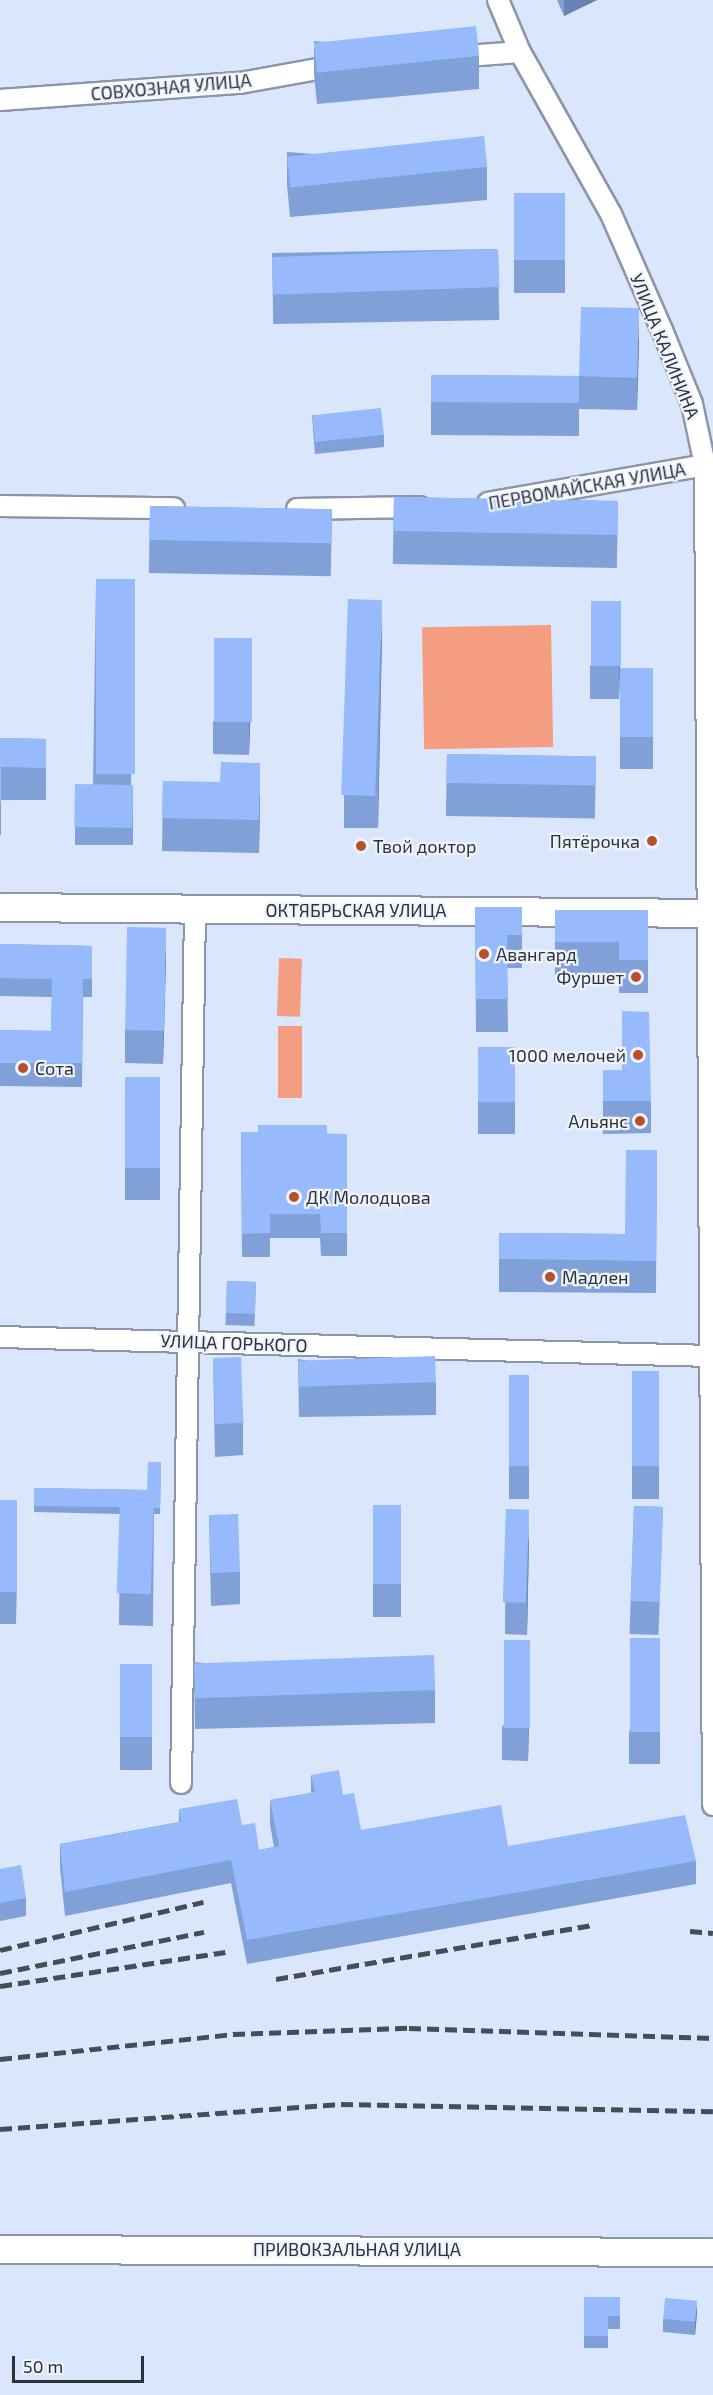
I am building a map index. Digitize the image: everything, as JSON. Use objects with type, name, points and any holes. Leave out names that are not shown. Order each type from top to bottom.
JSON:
[{"type":"street","name":"УЛИЦА КАЛИНИНА","points":[[498,0],[520,52],[615,225],[692,404],[705,465],[712,1355],[711,1804]]},
{"type":"street","points":[[430,59],[520,52]]},
{"type":"street","name":"СОВХОЗНАЯ УЛИЦА","points":[[0,100],[240,83],[301,69],[362,64]]},
{"type":"street","name":"ПЕРВОМАЙСКАЯ УЛИЦА","points":[[463,506],[705,465]]},
{"type":"street","points":[[0,506],[194,508]]},
{"type":"street","points":[[275,509],[440,506]]},
{"type":"street","name":"ОКТЯБРЬСКАЯ УЛИЦА","points":[[0,908],[710,913]]},
{"type":"street","points":[[182,1783],[195,909]]},
{"type":"street","name":"УЛИЦА ГОРЬКОГО","points":[[0,1337],[712,1355]]},
{"type":"street","name":"ПРИВОКЗАЛЬНАЯ УЛИЦА","points":[[0,2249],[713,2252]]},
{"type":"shaded area","points":[[551,625],[553,747],[424,749],[422,627]]},
{"type":"shaded area","points":[[279,958],[302,959],[300,1017],[277,1016]]},
{"type":"shaded area","points":[[278,1026],[302,1026],[302,1098],[278,1098]]},
{"type":"building","points":[[476,26],[479,56],[317,73],[314,43]]},
{"type":"building","points":[[484,136],[487,167],[290,188],[287,157]]},
{"type":"building","points":[[514,193],[565,193],[565,260],[514,260]]},
{"type":"building","points":[[498,249],[499,287],[273,295],[272,257]]},
{"type":"building","points":[[581,307],[639,308],[637,378],[579,376]]},
{"type":"building","points":[[431,375],[579,376],[579,403],[431,402]]},
{"type":"building","points":[[381,408],[384,435],[315,442],[312,415]]},
{"type":"building","points":[[394,497],[618,501],[617,535],[393,531]]},
{"type":"building","points":[[150,506],[332,509],[331,543],[149,540]]},
{"type":"building","points":[[96,579],[135,579],[135,774],[96,774]]},
{"type":"building","points":[[348,599],[382,600],[375,796],[341,795]]},
{"type":"building","points":[[591,601],[621,601],[621,666],[591,666]]},
{"type":"building","points":[[214,638],[252,638],[252,722],[214,722]]},
{"type":"building","points":[[620,668],[653,668],[653,737],[620,737]]},
{"type":"building","points":[[0,738],[46,739],[46,768],[1,767],[1,802],[0,802]]},
{"type":"building","points":[[447,754],[596,757],[595,786],[446,783]]},
{"type":"building","points":[[221,762],[260,763],[259,820],[162,818],[163,781],[220,782]]},
{"type":"building","points":[[75,784],[133,785],[132,828],[74,827]]},
{"type":"building","points":[[475,907],[522,907],[522,935],[507,935],[508,999],[476,999]]},
{"type":"building","points":[[555,910],[648,910],[648,960],[619,960],[619,942],[555,942]]},
{"type":"building","points":[[127,927],[166,928],[164,1031],[125,1030]]},
{"type":"building","points":[[0,944],[92,946],[92,979],[83,979],[83,973],[52,973],[52,979],[0,978]]},
{"type":"building","points":[[52,973],[83,973],[82,1063],[0,1063],[0,1030],[51,1031]]},
{"type":"building","points":[[622,1011],[649,1012],[651,1101],[603,1101],[603,1070],[622,1070]]},
{"type":"building","points":[[478,1047],[515,1047],[515,1102],[478,1102]]},
{"type":"building","points":[[125,1077],[160,1077],[160,1168],[125,1168]]},
{"type":"building","name":"ДК Молодцова","points":[[258,1125],[327,1125],[327,1134],[347,1134],[347,1233],[321,1233],[320,1214],[270,1214],[270,1233],[242,1234],[241,1132],[258,1132]]},
{"type":"building","points":[[626,1150],[657,1150],[656,1261],[499,1259],[499,1233],[625,1234]]},
{"type":"building","points":[[227,1281],[256,1282],[255,1314],[226,1313]]},
{"type":"building","points":[[435,1356],[436,1382],[299,1387],[298,1361]]},
{"type":"building","points":[[241,1357],[243,1423],[215,1424],[213,1358]]},
{"type":"building","points":[[632,1371],[659,1371],[659,1466],[632,1466]]},
{"type":"building","points":[[509,1375],[529,1375],[529,1466],[509,1466]]},
{"type":"building","points":[[148,1462],[161,1462],[160,1508],[154,1508],[154,1500],[120,1499],[120,1507],[34,1506],[34,1488],[147,1490]]},
{"type":"building","points":[[120,1499],[154,1500],[151,1594],[117,1593]]},
{"type":"building","points":[[0,1500],[17,1500],[17,1592],[0,1592]]},
{"type":"building","points":[[373,1505],[401,1505],[401,1584],[373,1584]]},
{"type":"building","points":[[634,1506],[663,1507],[660,1602],[631,1601]]},
{"type":"building","points":[[506,1509],[529,1510],[526,1603],[503,1602]]},
{"type":"building","points":[[238,1514],[240,1572],[211,1573],[209,1515]]},
{"type":"building","points":[[630,1638],[660,1638],[660,1732],[630,1732]]},
{"type":"building","points":[[504,1640],[530,1640],[530,1728],[504,1728]]},
{"type":"building","points":[[434,1655],[435,1690],[195,1698],[194,1663]]},
{"type":"building","points":[[120,1664],[152,1664],[152,1737],[120,1737]]},
{"type":"building","points":[[339,1770],[343,1795],[354,1793],[361,1830],[501,1805],[508,1846],[685,1815],[696,1861],[247,1940],[231,1860],[65,1892],[60,1844],[181,1822],[179,1809],[237,1799],[242,1825],[255,1823],[259,1850],[279,1846],[270,1800],[315,1792],[311,1775]]},
{"type":"building","points":[[21,1865],[26,1898],[0,1903],[0,1869]]},
{"type":"building","points":[[584,2297],[620,2297],[620,2316],[608,2316],[608,2336],[584,2336]]},
{"type":"building","points":[[665,2298],[697,2301],[695,2322],[663,2319]]},
{"type":"railway","points":[[0,1950],[203,1902]]},
{"type":"railway","points":[[276,1979],[592,1925]]},
{"type":"railway","points":[[690,1931],[713,1933]]},
{"type":"railway","points":[[0,1973],[204,1932]]},
{"type":"railway","points":[[0,1986],[225,1952]]},
{"type":"railway","points":[[0,2059],[233,2034],[409,2028],[713,2038]]},
{"type":"railway","points":[[0,2129],[341,2104],[713,2111]]},
{"type":"place","name":"Пятёрочка","points":[[652,841]]},
{"type":"place","name":"Твой доктор","points":[[361,846]]},
{"type":"place","name":"Авангард","points":[[484,954]]},
{"type":"place","name":"Фуршет","points":[[636,977]]},
{"type":"place","name":"1000 мелочей","points":[[638,1055]]},
{"type":"place","name":"Сота","points":[[23,1068]]},
{"type":"place","name":"Альянс","points":[[640,1121]]},
{"type":"place","name":"ДК Молодцова","points":[[294,1197]]},
{"type":"place","name":"Мадлен","points":[[550,1277]]}]
